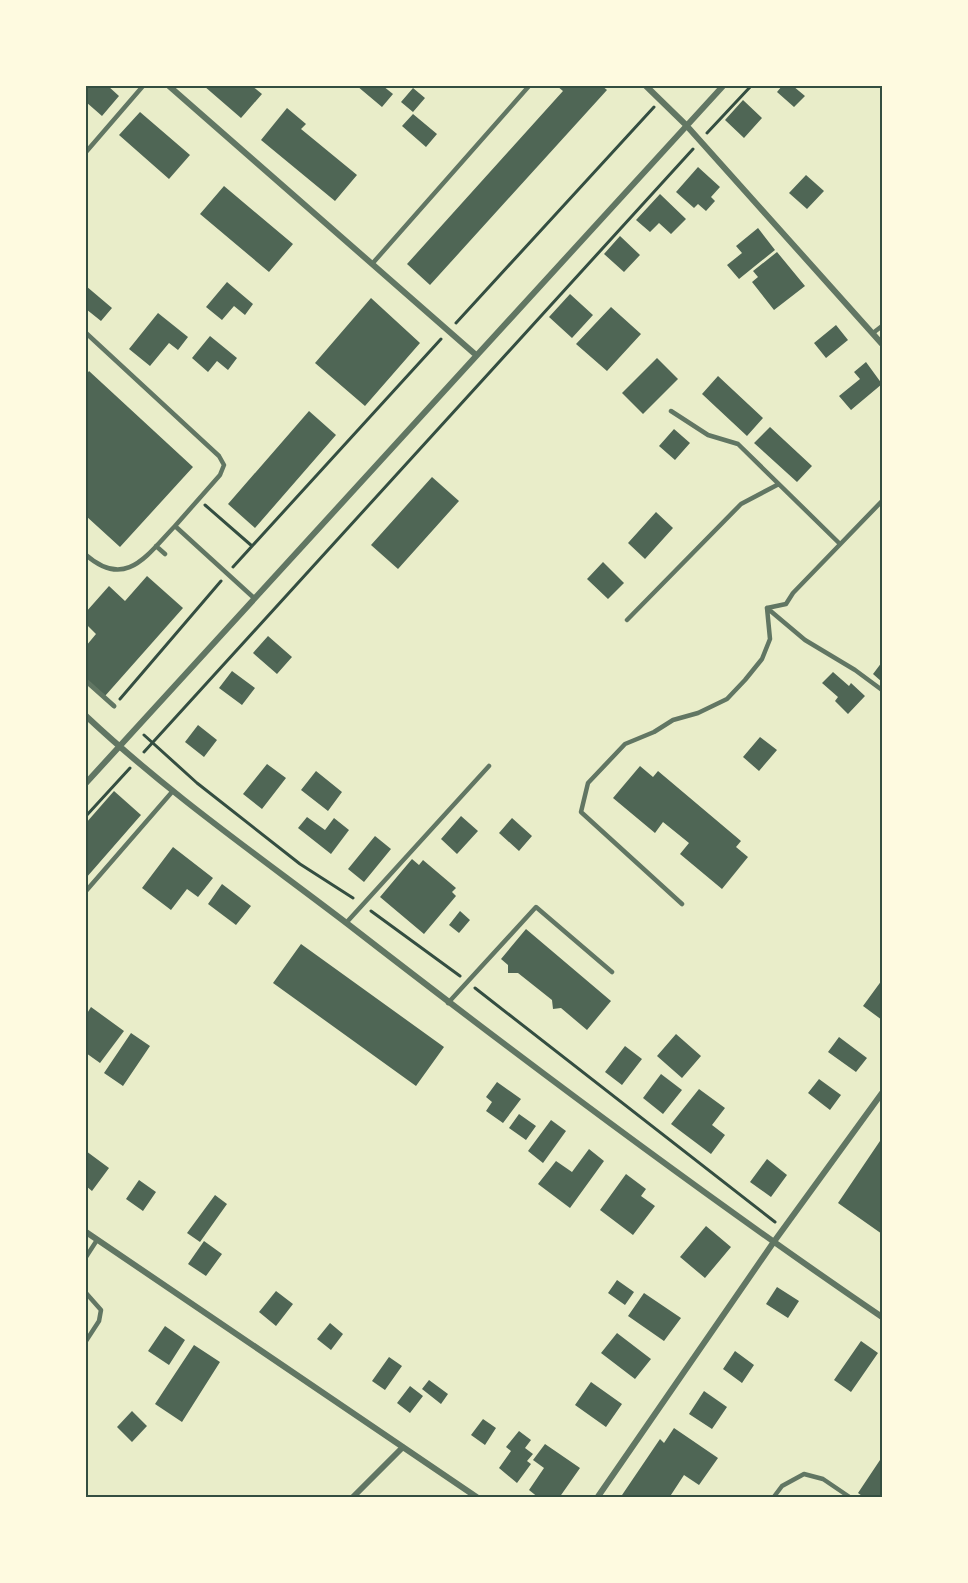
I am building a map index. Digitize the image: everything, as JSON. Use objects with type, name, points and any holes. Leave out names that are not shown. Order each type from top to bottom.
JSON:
[{"type":"street","points":[[169,86],[476,355]]},
{"type":"street","points":[[646,86],[686,125],[882,344]]},
{"type":"street","points":[[86,783],[723,86]]},
{"type":"street","points":[[86,681],[114,706]]},
{"type":"street","points":[[86,716],[172,792],[448,1003],[773,1243],[882,1317]]},
{"type":"street","points":[[597,1497],[773,1243],[882,1095]]},
{"type":"street","points":[[86,1232],[478,1497]]},
{"type":"street","points":[[352,1497],[404,1447]]},
{"type":"lane","points":[[86,152],[143,86]]},
{"type":"lane","points":[[372,264],[529,86]]},
{"type":"lane","points":[[873,333],[882,326]]},
{"type":"lane","points":[[86,333],[219,456],[224,465],[220,475],[199,500],[139,564],[126,570],[112,570],[86,555]]},
{"type":"lane","points":[[671,411],[708,435],[738,444],[840,544]]},
{"type":"lane","points":[[627,620],[741,504],[777,484]]},
{"type":"lane","points":[[767,608],[786,604],[794,592],[882,501]]},
{"type":"lane","points":[[175,526],[254,598]]},
{"type":"lane","points":[[156,546],[165,554]]},
{"type":"lane","points":[[767,608],[805,640],[855,670],[882,690]]},
{"type":"lane","points":[[682,904],[581,812],[588,783],[625,744],[654,732],[673,720],[698,713],[727,699],[762,659],[770,639],[767,608]]},
{"type":"lane","points":[[346,923],[489,766]]},
{"type":"lane","points":[[86,891],[172,792]]},
{"type":"lane","points":[[448,1003],[536,907],[612,972]]},
{"type":"lane","points":[[86,1257],[97,1240]]},
{"type":"lane","points":[[86,1293],[101,1310],[99,1321],[86,1341]]},
{"type":"lane","points":[[773,1497],[782,1486],[804,1474],[823,1479],[851,1497]]},
{"type":"path","points":[[86,816],[751,86]]},
{"type":"path","points":[[114,706],[252,546],[661,99]]},
{"type":"path","points":[[199,500],[252,546]]},
{"type":"building","points":[[86,86],[108,86],[119,96],[102,116],[86,102]]},
{"type":"building","points":[[204,86],[252,86],[262,94],[241,118]]},
{"type":"building","points":[[357,86],[383,86],[393,94],[382,107]]},
{"type":"building","points":[[557,86],[602,86],[607,90],[430,285],[407,264],[563,91]]},
{"type":"building","points":[[782,86],[793,86],[805,96],[794,107],[777,92]]},
{"type":"building","points":[[413,88],[425,98],[413,112],[401,102]]},
{"type":"building","points":[[743,100],[762,118],[744,138],[725,120]]},
{"type":"building","points":[[287,108],[306,124],[301,129],[357,175],[335,201],[261,140]]},
{"type":"building","points":[[140,112],[190,155],[169,179],[119,135]]},
{"type":"building","points":[[413,114],[437,134],[426,147],[402,126]]},
{"type":"building","points":[[698,167],[720,187],[711,197],[715,201],[706,211],[698,204],[694,208],[676,192]]},
{"type":"building","points":[[806,175],[824,191],[807,209],[789,193]]},
{"type":"building","points":[[224,186],[293,244],[269,272],[200,214]]},
{"type":"building","points":[[660,194],[686,219],[671,234],[659,223],[650,232],[636,220]]},
{"type":"building","points":[[758,228],[775,250],[739,279],[727,265],[742,253],[736,246]]},
{"type":"building","points":[[620,236],[640,255],[624,272],[604,254]]},
{"type":"building","points":[[777,252],[805,286],[774,310],[752,282],[758,277],[753,271]]},
{"type":"building","points":[[227,282],[253,304],[245,315],[234,306],[222,320],[206,307]]},
{"type":"building","points":[[86,286],[112,308],[101,321],[86,309]]},
{"type":"building","points":[[570,294],[593,315],[572,338],[549,317]]},
{"type":"building","points":[[371,298],[420,343],[365,406],[315,363]]},
{"type":"building","points":[[611,307],[641,334],[607,371],[576,344]]},
{"type":"building","points":[[158,313],[188,337],[178,350],[169,343],[150,366],[129,349]]},
{"type":"building","points":[[836,325],[848,340],[826,358],[814,343]]},
{"type":"building","points":[[210,336],[237,358],[228,370],[217,361],[208,372],[192,358]]},
{"type":"building","points":[[657,358],[678,379],[643,414],[622,393]]},
{"type":"building","points":[[866,362],[882,384],[851,410],[839,396],[860,379],[854,372]]},
{"type":"building","points":[[89,371],[193,467],[120,547],[86,516],[86,375]]},
{"type":"building","points":[[718,376],[763,418],[747,436],[702,394]]},
{"type":"building","points":[[309,411],[336,435],[255,528],[228,504]]},
{"type":"building","points":[[770,427],[812,466],[797,482],[754,443]]},
{"type":"building","points":[[674,429],[690,443],[675,460],[659,446]]},
{"type":"building","points":[[432,477],[459,501],[398,569],[371,545]]},
{"type":"building","points":[[656,512],[673,528],[645,559],[628,543]]},
{"type":"building","points":[[603,562],[624,583],[608,599],[587,579]]},
{"type":"building","points":[[147,576],[183,608],[105,696],[86,679],[86,646],[96,634],[86,624],[86,612],[109,586],[125,601]]},
{"type":"building","points":[[268,636],[292,657],[277,674],[253,653]]},
{"type":"building","points":[[882,662],[882,682],[873,674]]},
{"type":"building","points":[[232,671],[255,688],[242,705],[219,688]]},
{"type":"building","points":[[833,672],[849,686],[851,683],[865,696],[848,714],[835,701],[838,697],[822,683]]},
{"type":"building","points":[[198,725],[217,740],[204,757],[185,742]]},
{"type":"building","points":[[760,737],[777,750],[759,771],[743,757]]},
{"type":"building","points":[[267,764],[286,778],[262,809],[243,794]]},
{"type":"building","points":[[640,766],[653,777],[658,771],[741,841],[736,847],[748,857],[722,889],[680,854],[689,843],[663,822],[655,833],[613,798]]},
{"type":"building","points":[[316,771],[342,792],[328,811],[301,790]]},
{"type":"building","points":[[114,791],[141,815],[86,878],[86,823]]},
{"type":"building","points":[[461,816],[478,831],[457,854],[441,839]]},
{"type":"building","points":[[307,817],[325,830],[334,818],[349,830],[331,854],[298,828]]},
{"type":"building","points":[[512,818],[532,836],[519,851],[499,833]]},
{"type":"building","points":[[375,836],[391,849],[364,882],[348,869]]},
{"type":"building","points":[[173,847],[213,878],[198,897],[187,889],[171,910],[142,888]]},
{"type":"building","points":[[412,859],[419,865],[423,860],[456,888],[452,892],[456,896],[424,934],[380,897]]},
{"type":"building","points":[[222,884],[251,906],[236,925],[208,904]]},
{"type":"building","points":[[460,911],[470,920],[459,933],[449,925]]},
{"type":"building","points":[[526,929],[611,1001],[587,1030],[561,1008],[553,1009],[552,1000],[518,973],[508,973],[508,965],[501,959]]},
{"type":"building","points":[[301,944],[444,1047],[416,1086],[273,983]]},
{"type":"building","points":[[882,980],[882,1020],[863,1006]]},
{"type":"building","points":[[91,1007],[124,1031],[100,1063],[86,1053],[86,1015]]},
{"type":"building","points":[[131,1033],[150,1046],[123,1086],[104,1073]]},
{"type":"building","points":[[676,1034],[701,1056],[682,1078],[657,1056]]},
{"type":"building","points":[[839,1037],[867,1058],[856,1072],[828,1052]]},
{"type":"building","points":[[625,1046],[642,1059],[622,1085],[605,1072]]},
{"type":"building","points":[[661,1074],[682,1090],[663,1114],[643,1098]]},
{"type":"building","points":[[819,1079],[841,1095],[830,1110],[808,1093]]},
{"type":"building","points":[[497,1082],[521,1099],[503,1123],[486,1111],[492,1102],[486,1097]]},
{"type":"building","points":[[699,1089],[725,1108],[712,1125],[725,1135],[711,1154],[671,1124]]},
{"type":"building","points":[[519,1114],[536,1126],[526,1140],[509,1128]]},
{"type":"building","points":[[551,1120],[566,1131],[543,1163],[528,1151]]},
{"type":"building","points":[[882,1138],[882,1234],[838,1203]]},
{"type":"building","points":[[589,1149],[604,1161],[570,1208],[538,1184],[556,1161],[572,1172]]},
{"type":"building","points":[[86,1151],[109,1168],[92,1191],[86,1186]]},
{"type":"building","points":[[767,1159],[787,1175],[771,1197],[750,1182]]},
{"type":"building","points":[[626,1174],[646,1189],[641,1196],[655,1206],[633,1235],[600,1210]]},
{"type":"building","points":[[139,1180],[156,1192],[143,1211],[126,1199]]},
{"type":"building","points":[[215,1195],[227,1204],[200,1242],[187,1233]]},
{"type":"building","points":[[706,1226],[731,1247],[705,1278],[680,1257]]},
{"type":"building","points":[[204,1241],[222,1254],[206,1276],[188,1264]]},
{"type":"building","points":[[617,1280],[634,1292],[625,1305],[608,1293]]},
{"type":"building","points":[[777,1287],[799,1301],[788,1318],[766,1304]]},
{"type":"building","points":[[276,1291],[293,1304],[276,1326],[259,1312]]},
{"type":"building","points":[[644,1293],[681,1318],[664,1341],[628,1316]]},
{"type":"building","points":[[330,1323],[343,1334],[331,1350],[317,1339]]},
{"type":"building","points":[[165,1326],[185,1340],[169,1365],[148,1351]]},
{"type":"building","points":[[617,1333],[651,1359],[635,1379],[601,1353]]},
{"type":"building","points":[[861,1341],[878,1353],[851,1392],[834,1380]]},
{"type":"building","points":[[194,1345],[220,1362],[182,1422],[155,1404]]},
{"type":"building","points":[[735,1351],[754,1365],[742,1383],[723,1369]]},
{"type":"building","points":[[389,1357],[402,1366],[385,1390],[372,1381]]},
{"type":"building","points":[[429,1380],[448,1394],[441,1404],[422,1389]]},
{"type":"building","points":[[591,1382],[622,1404],[606,1427],[575,1405]]},
{"type":"building","points":[[410,1386],[423,1396],[410,1413],[397,1403]]},
{"type":"building","points":[[704,1391],[727,1407],[712,1429],[689,1414]]},
{"type":"building","points":[[132,1411],[147,1426],[132,1442],[117,1427]]},
{"type":"building","points":[[483,1419],[496,1428],[485,1445],[471,1435]]},
{"type":"building","points":[[674,1428],[718,1458],[699,1485],[684,1475],[669,1498],[620,1498],[660,1439],[664,1443]]},
{"type":"building","points":[[519,1431],[531,1440],[525,1448],[533,1454],[527,1461],[531,1464],[517,1483],[499,1468],[511,1451],[506,1447]]},
{"type":"building","points":[[545,1444],[580,1468],[559,1498],[539,1498],[529,1490],[544,1468],[533,1460]]},
{"type":"building","points":[[882,1457],[882,1498],[865,1498],[858,1493]]}]
